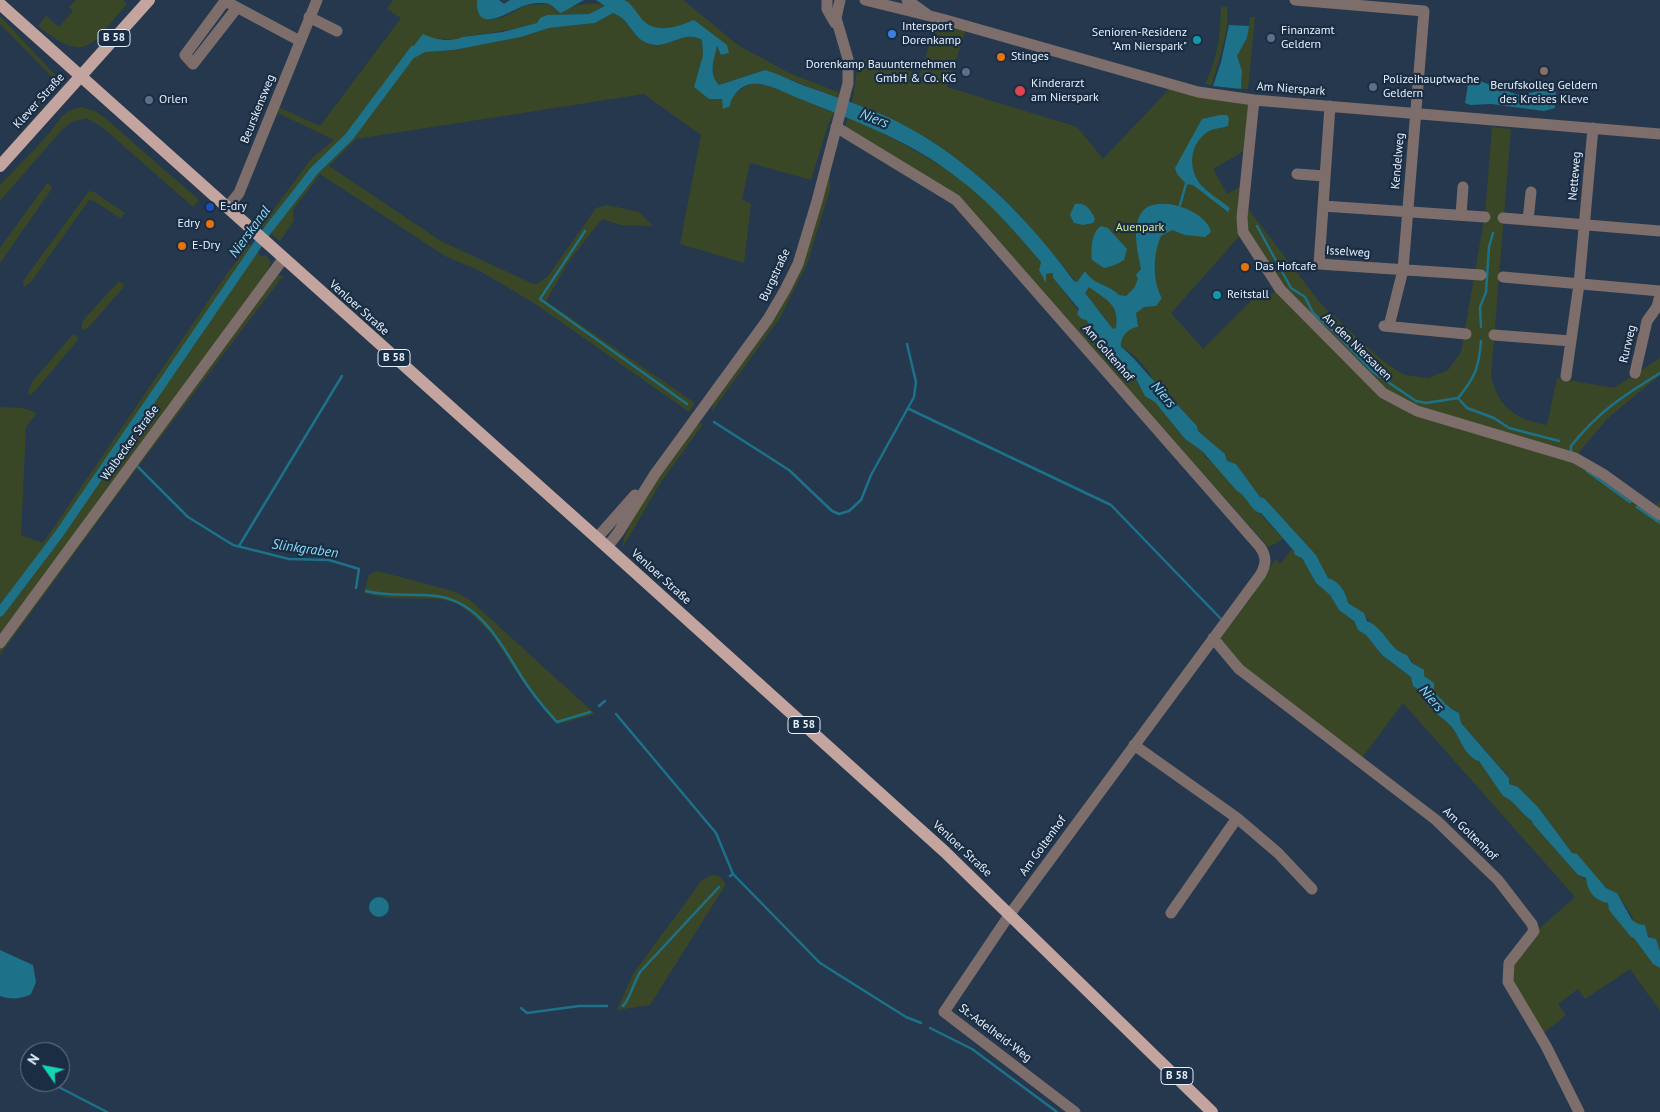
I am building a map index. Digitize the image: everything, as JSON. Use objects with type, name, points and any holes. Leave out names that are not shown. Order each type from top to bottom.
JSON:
[{"type":"main road","name":"B 58","points":[[79,76],[149,0]]},
{"type":"main road","name":"Venloer Straße","points":[[0,4],[266,244],[607,547],[1010,914],[1212,1112]]},
{"type":"main road","name":"Klever Straße","points":[[0,166],[79,76]]},
{"type":"street","name":"Beurskensweg","points":[[227,208],[239,193],[317,0]]},
{"type":"street","name":"Burgstraße","points":[[607,547],[655,474],[768,319],[798,264],[845,95],[849,72],[848,59],[838,28],[828,9],[827,0]]},
{"type":"street","name":"Burgstraße","points":[[838,28],[836,13],[840,0]]},
{"type":"street","name":"Am Nierspark","points":[[865,0],[930,16],[1198,92],[1254,100],[1660,134]]},
{"type":"street","name":"Am Nierspark","points":[[893,0],[918,7]]},
{"type":"street","name":"Am Nierspark","points":[[907,0],[930,16]]},
{"type":"street","name":"Kendelweg","points":[[1295,0],[1424,11],[1402,270],[1387,326],[1466,334]]},
{"type":"street","points":[[236,9],[194,64],[185,55],[225,2],[300,41]]},
{"type":"street","points":[[309,17],[337,31]]},
{"type":"street","name":"An den Niersauen","points":[[1254,100],[1242,218],[1243,232],[1280,289],[1321,333],[1370,382],[1404,405],[1575,458],[1603,474],[1660,515]]},
{"type":"street","name":"Isselweg","points":[[1330,106],[1319,264],[1402,270]]},
{"type":"street","name":"Am Goltenhof","points":[[837,123],[956,200],[1260,547],[1265,556],[1263,569],[1010,914]]},
{"type":"street","name":"Netteweg","points":[[1566,376],[1579,284],[1593,128]]},
{"type":"street","points":[[1297,174],[1325,176]]},
{"type":"street","points":[[1462,215],[1463,186]]},
{"type":"street","points":[[1528,220],[1531,192]]},
{"type":"street","points":[[1323,206],[1485,216]]},
{"type":"street","points":[[1504,218],[1660,231]]},
{"type":"street","name":"Walbecker Straße","points":[[0,643],[283,259]]},
{"type":"street","points":[[1402,270],[1481,275]]},
{"type":"street","points":[[1503,277],[1660,291]]},
{"type":"street","name":"Rurweg","points":[[1635,373],[1647,321],[1657,307],[1660,295]]},
{"type":"street","points":[[1494,336],[1572,341]]},
{"type":"street","name":"Burgstraße","points":[[597,538],[655,474]]},
{"type":"street","name":"Am Goltenhof","points":[[1213,638],[1241,671],[1436,820],[1498,880],[1532,924],[1534,931],[1509,963],[1508,982],[1546,1046],[1579,1112]]},
{"type":"street","points":[[1134,745],[1237,818],[1278,853],[1312,889]]},
{"type":"street","points":[[1171,913],[1237,818]]},
{"type":"street","name":"St.-Adelheid-Weg","points":[[1010,914],[944,1012],[1075,1112]]},
{"type":"green space","points":[[76,0],[123,0],[127,4],[96,39],[88,45],[79,47],[68,45],[38,26],[46,16],[59,27],[73,11],[69,7]]},
{"type":"green space","points":[[393,0],[477,0],[477,7],[490,20],[504,17],[526,5],[549,4],[558,12],[582,4],[601,4],[606,6],[589,14],[547,15],[538,23],[515,29],[462,37],[456,40],[430,38],[425,52],[454,50],[521,37],[549,28],[595,23],[613,13],[620,16],[643,42],[656,45],[689,37],[702,40],[703,55],[694,87],[731,98],[748,85],[763,85],[784,91],[834,113],[828,125],[811,180],[750,163],[742,199],[751,204],[744,263],[680,244],[701,135],[644,94],[356,139],[329,166],[441,241],[533,284],[537,284],[548,276],[596,208],[607,205],[639,212],[653,226],[621,225],[602,219],[569,261],[546,301],[695,403],[689,412],[534,303],[478,270],[445,256],[320,174],[293,210],[294,221],[280,241],[261,226],[312,158],[334,140],[274,111],[276,106],[320,126],[401,18],[387,9]]},
{"type":"green space","points":[[624,0],[683,0],[738,45],[787,72],[840,93],[838,98],[765,70],[719,85],[713,71],[717,46],[721,55],[729,53],[694,20],[675,27],[655,28],[642,21]]},
{"type":"green space","points":[[1221,6],[1227,7],[1225,37],[1212,85],[1205,84],[1218,46]]},
{"type":"green space","points":[[0,16],[58,78],[59,83],[30,115],[27,112],[52,84],[52,77],[0,24]]},
{"type":"green space","points":[[1250,17],[1255,17],[1248,89],[1241,89],[1242,71],[1237,56],[1247,38]]},
{"type":"green space","name":"Auenpark","points":[[938,18],[967,26],[947,87],[1077,127],[1103,159],[1173,85],[1254,100],[1249,148],[1213,169],[1227,194],[1249,182],[1246,214],[1249,210],[1321,304],[1377,356],[1393,368],[1405,375],[1428,378],[1448,370],[1461,352],[1485,214],[1492,127],[1511,129],[1491,376],[1499,397],[1510,411],[1518,416],[1547,425],[1557,378],[1614,388],[1660,358],[1660,375],[1608,418],[1575,457],[1654,507],[1660,501],[1660,951],[1658,945],[1632,920],[1633,918],[1617,893],[1606,888],[1572,853],[1538,807],[1518,787],[1509,784],[1509,777],[1461,723],[1459,713],[1444,705],[1407,655],[1394,646],[1363,614],[1348,603],[1344,591],[1339,585],[1328,578],[1316,555],[1264,498],[1260,497],[1236,464],[1227,461],[1225,454],[1198,431],[1197,426],[1158,384],[1154,383],[1140,361],[1122,348],[1105,318],[1042,240],[1008,203],[970,169],[943,149],[899,123],[852,102],[858,64],[867,58],[920,74]],"holes":[[[1243,232],[1280,289],[1268,296],[1262,290],[1203,349],[1171,313]]]},
{"type":"green space","points":[[81,107],[95,111],[105,118],[199,200],[193,207],[102,127],[86,118],[70,123],[60,132],[0,201],[0,185],[48,135],[61,117],[69,111]]},
{"type":"green space","points":[[848,117],[923,155],[975,190],[991,204],[1041,262],[1039,270],[1045,278],[1046,274],[1053,272],[1053,278],[1129,375],[1136,379],[1138,385],[1156,402],[1185,439],[1202,451],[1205,457],[1220,469],[1283,539],[1268,547],[957,197],[845,127]]},
{"type":"green space","points":[[830,169],[830,190],[807,264],[780,318],[712,411],[713,403],[777,316],[802,265]]},
{"type":"green space","points":[[47,183],[52,186],[51,190],[0,263],[0,248]]},
{"type":"green space","points":[[89,191],[94,192],[125,213],[121,218],[94,201],[89,200],[31,282],[24,287],[23,281]]},
{"type":"green space","points":[[248,242],[262,257],[265,255],[271,262],[265,276],[0,635],[0,407],[23,408],[37,413],[26,427],[21,535],[43,543],[242,254]]},
{"type":"green space","points":[[278,275],[283,276],[134,472],[0,655],[0,649]]},
{"type":"green space","points":[[119,281],[124,285],[122,289],[88,328],[82,330],[82,323],[85,318]]},
{"type":"green space","points":[[73,334],[78,337],[77,341],[30,395],[28,393],[32,382]]},
{"type":"green space","points":[[700,423],[703,424],[661,482],[623,547],[631,522],[654,483],[680,445]]},
{"type":"green space","points":[[1292,549],[1302,558],[1316,583],[1330,595],[1339,610],[1354,621],[1358,630],[1366,635],[1382,655],[1411,677],[1413,686],[1420,692],[1427,704],[1450,725],[1465,750],[1479,760],[1503,796],[1532,821],[1578,875],[1597,890],[1608,902],[1653,964],[1660,968],[1660,1011],[1630,969],[1585,999],[1578,989],[1558,1004],[1566,1015],[1540,1036],[1508,982],[1509,963],[1540,928],[1575,897],[1403,703],[1361,759],[1240,666],[1218,638],[1276,559],[1280,564]]},
{"type":"green space","points":[[378,571],[456,592],[470,600],[595,714],[558,724],[554,722],[521,679],[493,636],[473,615],[458,604],[441,599],[386,598],[364,593],[369,574]]},
{"type":"green space","points":[[712,875],[719,876],[726,884],[650,1005],[617,1010],[633,974],[702,880]]},
{"type":"water","points":[[477,0],[499,0],[504,4],[510,0],[584,0],[561,13],[549,4],[534,3],[496,18],[488,19],[482,17],[478,11]]},
{"type":"water","name":"Niers","points":[[596,0],[624,0],[630,4],[644,21],[657,28],[679,26],[694,20],[727,45],[729,53],[721,55],[717,46],[713,62],[714,76],[719,85],[765,70],[877,113],[900,123],[926,138],[951,154],[996,192],[1037,235],[1074,281],[1077,282],[1085,271],[1092,279],[1119,295],[1126,296],[1134,288],[1138,279],[1136,275],[1141,269],[1136,242],[1136,228],[1140,215],[1146,208],[1156,204],[1167,204],[1178,206],[1200,217],[1207,224],[1211,232],[1205,237],[1185,235],[1172,230],[1161,236],[1156,250],[1155,275],[1156,284],[1162,298],[1156,306],[1144,307],[1136,313],[1138,327],[1131,329],[1125,334],[1121,347],[1131,355],[1197,426],[1198,431],[1225,454],[1227,461],[1236,464],[1260,497],[1264,498],[1316,555],[1328,578],[1332,579],[1346,595],[1348,603],[1364,613],[1367,621],[1378,628],[1396,648],[1407,655],[1412,663],[1424,670],[1424,676],[1434,683],[1434,692],[1448,706],[1459,713],[1461,723],[1509,778],[1509,784],[1518,787],[1538,807],[1572,853],[1577,854],[1606,888],[1617,893],[1632,920],[1638,924],[1645,925],[1648,937],[1656,939],[1660,951],[1660,968],[1653,964],[1634,938],[1631,937],[1609,910],[1608,903],[1592,895],[1586,878],[1578,875],[1532,821],[1503,796],[1479,761],[1465,750],[1453,729],[1427,704],[1420,692],[1413,686],[1411,677],[1382,655],[1366,635],[1358,630],[1354,621],[1339,610],[1330,595],[1316,583],[1302,558],[1295,555],[1294,551],[1261,513],[1254,510],[1244,496],[1237,491],[1202,451],[1185,439],[1155,402],[1145,396],[1136,379],[1129,375],[1086,320],[1077,314],[1079,309],[1053,278],[1053,273],[1046,274],[1046,283],[1039,270],[1041,262],[990,206],[955,176],[901,142],[771,87],[758,84],[744,86],[734,95],[730,106],[723,109],[722,99],[709,99],[694,87],[703,55],[702,40],[689,37],[663,44],[650,44],[639,38],[624,20],[613,13],[595,23],[549,28],[521,37],[454,50],[425,52],[414,58],[409,52],[423,34],[437,39],[453,40],[462,37],[503,32],[537,23],[540,18],[547,15],[589,14],[605,6]],"holes":[[[1089,287],[1106,299],[1114,308],[1117,320],[1116,328],[1113,329],[1085,293]]]},
{"type":"water","points":[[1229,25],[1249,26],[1247,38],[1237,56],[1242,71],[1241,89],[1213,86],[1221,62]]},
{"type":"water","points":[[1477,80],[1518,95],[1551,89],[1556,92],[1555,108],[1544,111],[1491,104],[1470,105],[1465,103],[1468,84]]},
{"type":"water","points":[[1227,115],[1229,118],[1228,126],[1211,130],[1202,136],[1194,149],[1192,165],[1197,180],[1212,195],[1230,208],[1228,212],[1193,185],[1186,184],[1177,174],[1175,168],[1202,119]]},
{"type":"water","points":[[1075,204],[1082,204],[1088,207],[1095,219],[1093,223],[1083,225],[1074,223],[1070,215]]},
{"type":"water","points":[[1101,226],[1108,228],[1127,249],[1124,260],[1104,268],[1092,260],[1093,237]]},
{"type":"water","points":[[379,897],[386,900],[389,907],[386,914],[379,917],[372,914],[369,907],[372,900]]},
{"type":"water","points":[[0,950],[33,965],[36,982],[31,994],[16,998],[0,996]]},
{"type":"waterway","name":"Nierskanal","points":[[0,612],[59,534],[267,231],[314,171],[349,137],[414,50],[419,50]]},
{"type":"waterway","points":[[1180,205],[1186,184]]},
{"type":"waterway","points":[[1257,226],[1291,288],[1305,297],[1313,313],[1373,372],[1416,401],[1426,403],[1458,398],[1475,372],[1481,341]]},
{"type":"waterway","points":[[585,231],[540,299],[687,404]]},
{"type":"waterway","points":[[1481,327],[1480,307],[1486,292],[1489,247],[1493,233]]},
{"type":"waterway","points":[[714,422],[789,470],[832,511],[839,514],[849,511],[861,500],[871,475],[914,397],[916,382],[907,344]]},
{"type":"waterway","points":[[1571,451],[1571,446],[1581,434],[1602,414],[1623,397],[1660,373]]},
{"type":"waterway","points":[[239,546],[342,376]]},
{"type":"waterway","points":[[1458,398],[1467,408],[1494,418],[1509,428],[1559,441]]},
{"type":"waterway","points":[[909,409],[1111,505],[1222,620]]},
{"type":"waterway","name":"Nierskanal","points":[[116,451],[122,455]]},
{"type":"waterway","name":"Slinkgraben","points":[[138,467],[188,517],[233,545],[289,559],[329,560],[359,569],[356,588]]},
{"type":"waterway","points":[[1587,471],[1630,502]]},
{"type":"waterway","points":[[1637,507],[1660,523]]},
{"type":"waterway","points":[[366,591],[385,594],[433,596],[456,601],[468,608],[489,628],[529,688],[557,722],[590,712]]},
{"type":"waterway","points":[[599,706],[605,701]]},
{"type":"waterway","points":[[616,714],[716,833],[733,874],[730,876]]},
{"type":"waterway","points":[[733,874],[820,963],[906,1017],[921,1023]]},
{"type":"waterway","points":[[623,1006],[640,972],[719,887]]},
{"type":"waterway","points":[[521,1008],[527,1013],[579,1006],[607,1006]]},
{"type":"waterway","points":[[930,1028],[972,1049],[1057,1112]]},
{"type":"waterway","points":[[68,1092],[107,1112]]},
{"type":"place","name":"Intersport Dorenkamp","points":[[892,34]]},
{"type":"place","name":"Finanzamt Geldern","points":[[1271,38]]},
{"type":"place","name":"Senioren-Residenz \"Am Nierspark\"","points":[[1197,40]]},
{"type":"place","name":"Stinges","points":[[1001,57]]},
{"type":"place","name":"Berufskolleg Geldern des Kreises Kleve","points":[[1544,71]]},
{"type":"place","name":"Dorenkamp Bauunternehmen GmbH & Co. KG","points":[[966,72]]},
{"type":"place","name":"Polizeihauptwache Geldern","points":[[1373,87]]},
{"type":"place","name":"Kinderarzt am Nierspark","points":[[1020,91]]},
{"type":"place","name":"Orlen","points":[[149,100]]},
{"type":"place","name":"E-dry","points":[[210,207]]},
{"type":"place","name":"Edry","points":[[210,224]]},
{"type":"place","name":"E-Dry","points":[[182,246]]},
{"type":"place","name":"Das Hofcafe","points":[[1245,267]]},
{"type":"place","name":"Reitstall","points":[[1217,295]]}]
